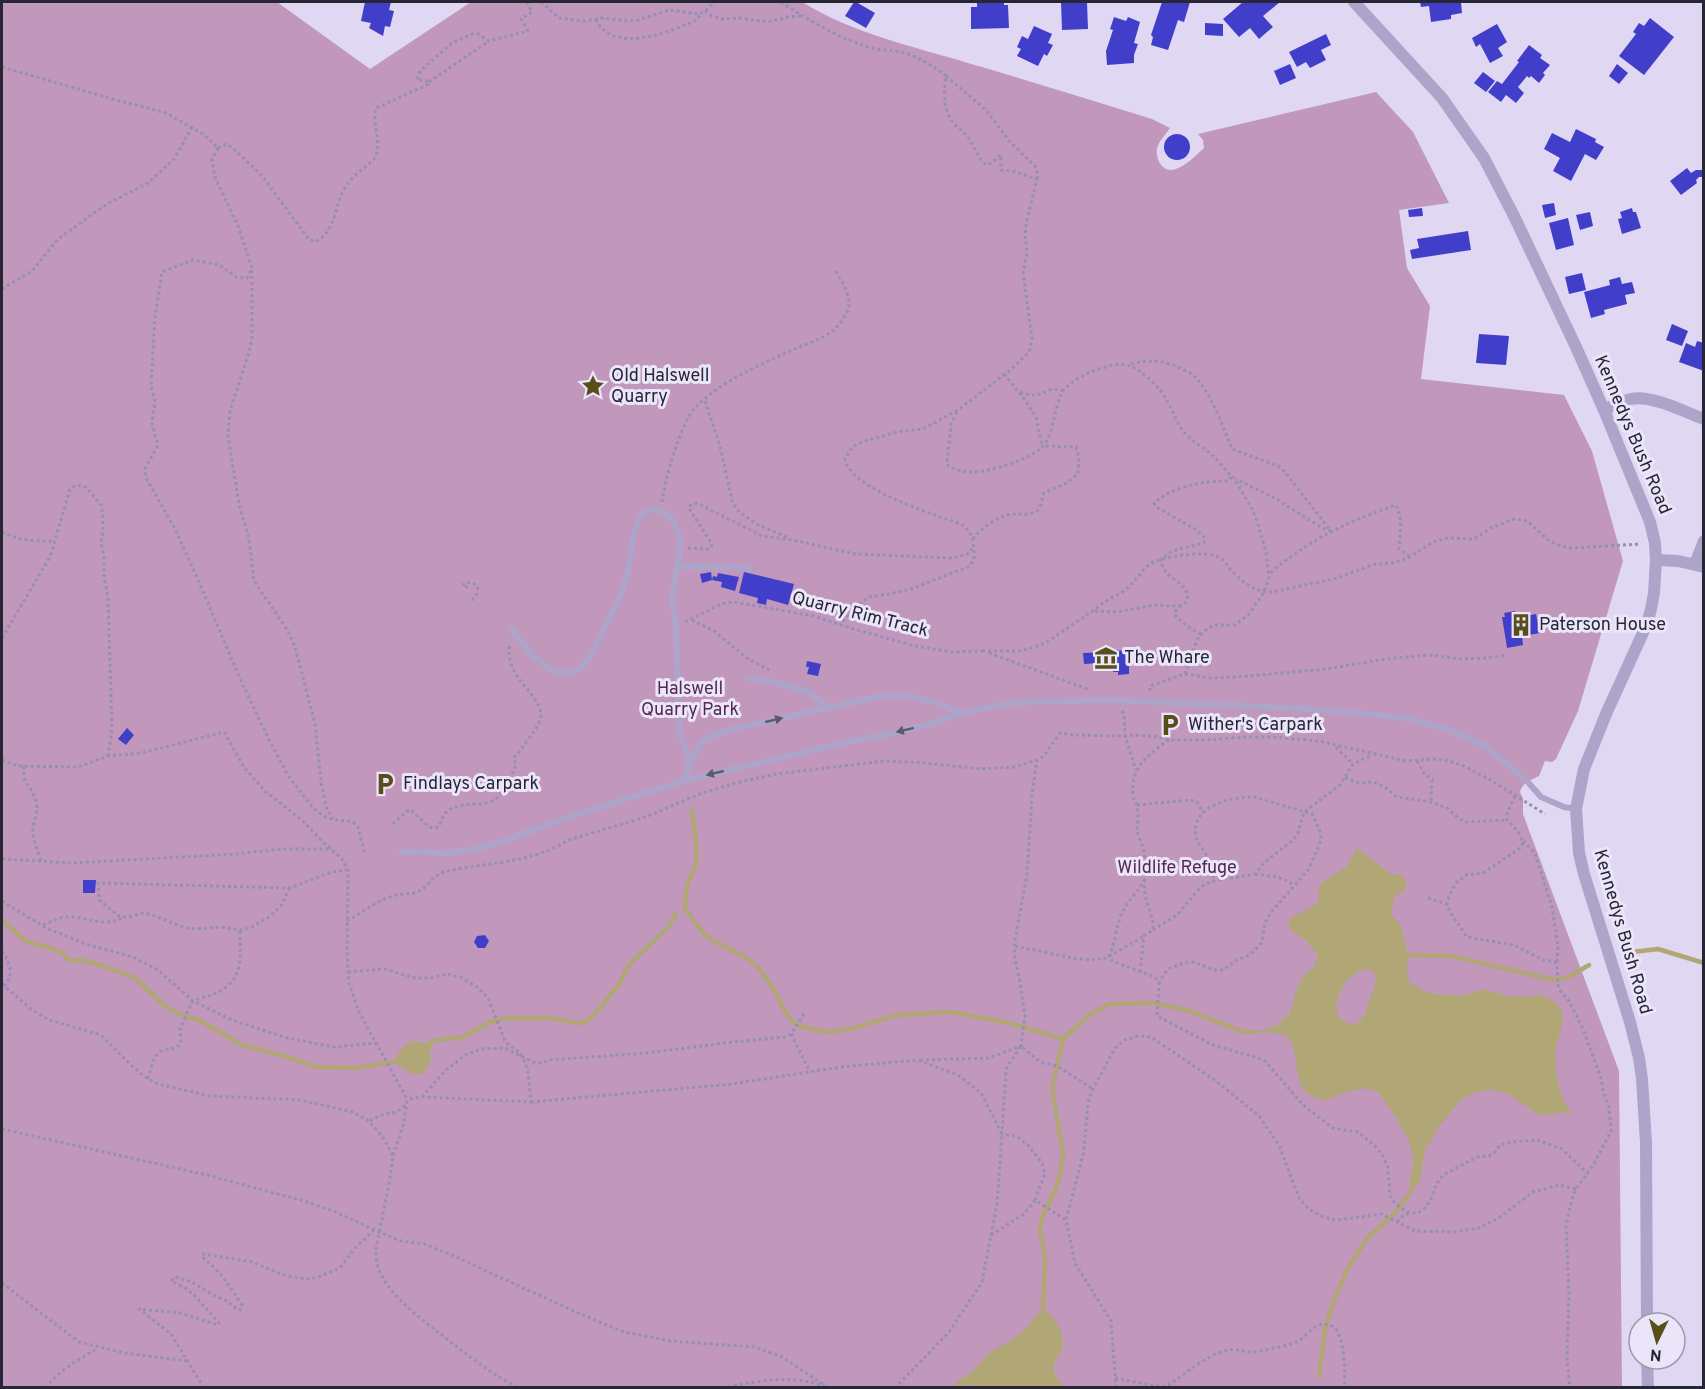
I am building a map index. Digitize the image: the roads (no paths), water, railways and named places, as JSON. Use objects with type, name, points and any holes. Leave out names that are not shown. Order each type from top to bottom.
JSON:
[{"type":"street","name":"Kennedys Bush Road","points":[[1354,2],[1442,98],[1484,158],[1514,216],[1604,410],[1647,512],[1655,543],[1654,593],[1647,624],[1593,744],[1584,769],[1576,809],[1579,853],[1584,874],[1630,1022],[1642,1079],[1646,1143],[1647,1311]]},
{"type":"street","points":[[1604,410],[1631,399],[1641,398],[1704,419]]},
{"type":"street","points":[[1656,560],[1699,566],[1704,541]]},
{"type":"street","points":[[1647,1371],[1648,1388]]},
{"type":"lane","points":[[512,630],[533,656],[552,671],[560,673],[578,671],[604,630],[621,595],[638,521],[643,513],[656,508],[668,514],[679,532],[681,548],[672,598],[676,627],[678,723],[690,762]]},
{"type":"lane","points":[[678,566],[748,568]]},
{"type":"lane","points":[[747,678],[809,692],[827,707]]},
{"type":"lane","points":[[683,781],[699,745],[713,734],[881,696],[899,696],[937,702],[961,713]]},
{"type":"lane","points":[[401,852],[450,853],[474,849],[683,781],[919,726],[961,713],[1016,703],[1114,700],[1309,709],[1410,719],[1450,730],[1485,746],[1541,797],[1564,807],[1576,809]]},
{"type":"waterway","points":[[692,809],[697,853],[695,867],[687,884],[685,908],[702,932],[757,966],[793,1022],[802,1027],[827,1032],[851,1029],[897,1015],[950,1012],[1009,1023],[1063,1039],[1052,1088],[1063,1154],[1060,1175],[1040,1228],[1045,1259],[1043,1307]]},
{"type":"waterway","points":[[431,1041],[463,1037],[490,1022],[505,1018],[550,1018],[580,1023],[587,1021],[620,983],[628,966],[669,926],[676,913]]},
{"type":"waterway","points":[[2,920],[24,940],[54,949],[73,961],[81,960],[101,965],[135,978],[166,1007],[183,1016],[199,1020],[242,1045],[317,1067],[356,1068],[392,1062]]},
{"type":"waterway","points":[[1632,952],[1658,949],[1704,963]]},
{"type":"waterway","points":[[1408,955],[1451,956],[1554,980],[1569,977],[1589,965]]},
{"type":"waterway","points":[[1063,1039],[1089,1015],[1110,1004],[1154,1003],[1190,1011],[1243,1032],[1256,1032]]},
{"type":"waterway","points":[[1319,1376],[1325,1329],[1348,1268],[1368,1237],[1392,1216],[1411,1192]]},
{"type":"place","name":"Old Halswell Quarry","points":[[593,386]]},
{"type":"place","name":"Paterson House","points":[[1521,625]]},
{"type":"place","name":"The Whare","points":[[1106,658]]},
{"type":"place","name":"Wither's Carpark","points":[[1170,725]]},
{"type":"place","name":"Findlays Carpark","points":[[385,784]]},
{"type":"park label","name":"Halswell Quarry Park","points":[[690,699]]},
{"type":"park label","name":"Wildlife Refuge","points":[[1177,868]]}]
